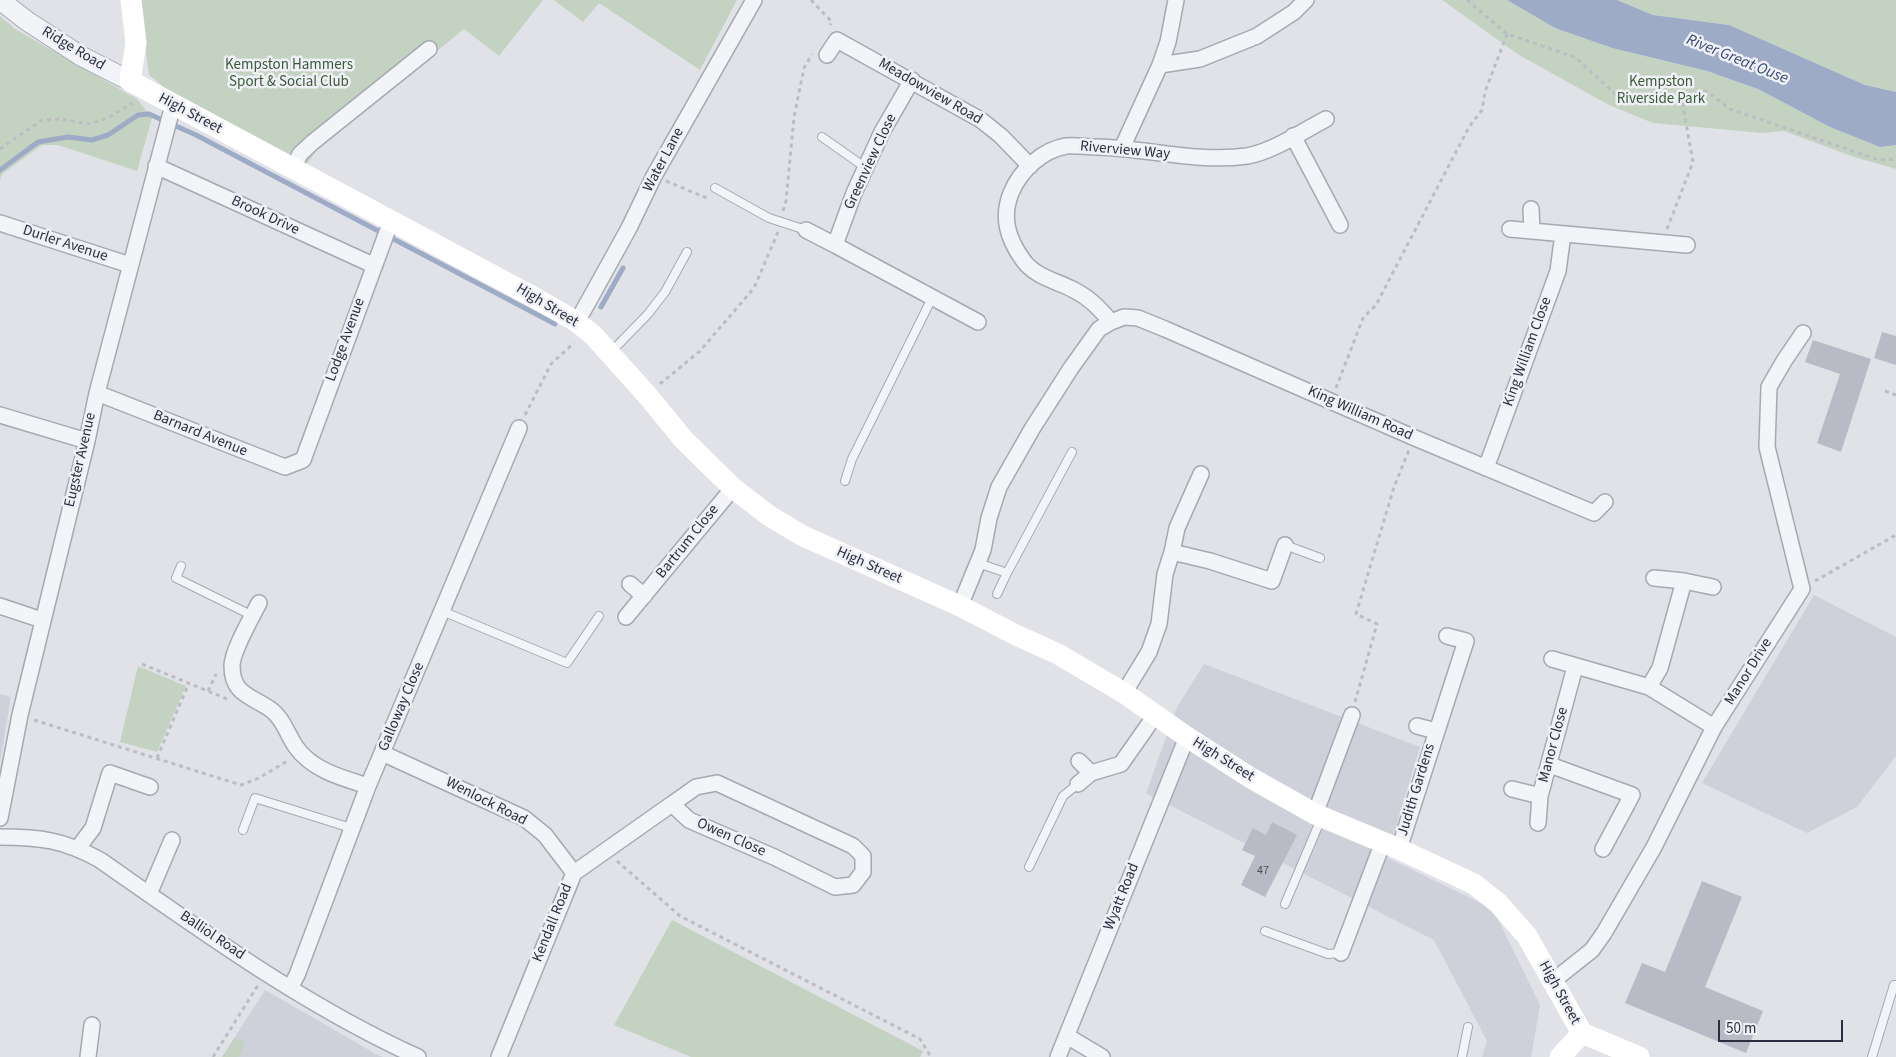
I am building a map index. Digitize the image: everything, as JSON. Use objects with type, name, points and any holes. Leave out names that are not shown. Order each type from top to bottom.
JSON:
[{"type":"main road","points":[[130,81],[136,43],[131,0]]},
{"type":"main road","name":"Ridge Road","points":[[130,81],[150,93]]},
{"type":"main road","name":"High Street","points":[[150,93],[169,117],[293,169],[387,230],[537,299],[577,322],[594,336],[651,399],[684,440],[733,488],[768,514],[803,536],[960,606],[1058,654],[1124,692],[1186,737],[1252,778],[1319,816],[1474,884],[1498,902],[1527,936],[1582,1033]]},
{"type":"main road","points":[[1560,1057],[1582,1033],[1639,1057]]},
{"type":"street","name":"Ridge Road","points":[[0,0],[27,21],[81,56],[130,81]]},
{"type":"street","name":"Water Lane","points":[[577,322],[629,228],[663,159],[754,0]]},
{"type":"street","points":[[1122,148],[1160,65],[1168,42],[1176,0]]},
{"type":"street","points":[[1160,65],[1200,58],[1257,36],[1294,12],[1306,0]]},
{"type":"street","name":"Meadowview Road","points":[[827,55],[837,40],[912,80],[981,120],[1001,136],[1030,166]]},
{"type":"street","points":[[293,169],[300,154],[313,142],[429,49]]},
{"type":"street","name":"Greenview Close","points":[[835,245],[854,193],[882,132],[912,80]]},
{"type":"street","name":"Eugster Avenue","points":[[0,818],[20,715],[42,620],[97,393],[169,117]]},
{"type":"street","name":"Riverview Way","points":[[1111,322],[1096,303],[1074,290],[1046,279],[1024,262],[1013,245],[1006,226],[1006,205],[1015,185],[1030,166],[1048,152],[1067,146],[1122,148],[1216,159],[1250,156],[1275,146],[1326,119]]},
{"type":"street","points":[[1293,136],[1340,225]]},
{"type":"street","name":"Brook Drive","points":[[156,166],[373,265]]},
{"type":"street","points":[[1531,210],[1532,231]]},
{"type":"street","name":"Durler Avenue","points":[[0,223],[130,264]]},
{"type":"street","name":"Lodge Avenue","points":[[303,460],[387,230]]},
{"type":"street","points":[[806,230],[978,322]]},
{"type":"street","points":[[1510,230],[1563,234],[1662,249],[1687,245]]},
{"type":"street","name":"King William Close","points":[[1486,468],[1558,271],[1563,234]]},
{"type":"street","name":"King William Road","points":[[1111,322],[1124,317],[1138,318],[1594,513],[1605,502]]},
{"type":"street","points":[[960,606],[983,550],[989,518],[1000,488],[1032,429],[1071,368],[1099,329],[1111,322]]},
{"type":"street","points":[[1802,333],[1769,387],[1767,447],[1802,589]]},
{"type":"street","name":"Barnard Avenue","points":[[97,393],[285,468],[303,460]]},
{"type":"street","points":[[0,415],[87,440]]},
{"type":"street","name":"Galloway Close","points":[[290,988],[297,975],[368,786],[519,428]]},
{"type":"street","points":[[1124,692],[1149,652],[1159,624],[1165,574],[1177,528],[1201,474]]},
{"type":"street","name":"Bartrum Close","points":[[626,617],[733,488]]},
{"type":"street","points":[[1172,552],[1210,561],[1272,581],[1285,545]]},
{"type":"street","points":[[1654,578],[1684,581],[1713,588]]},
{"type":"street","points":[[1649,687],[1660,668],[1684,581]]},
{"type":"street","points":[[630,584],[644,596]]},
{"type":"street","name":"Manor Drive","points":[[1553,981],[1592,950],[1604,933],[1654,847],[1714,727],[1802,589]]},
{"type":"street","points":[[0,606],[42,620]]},
{"type":"street","points":[[256,609],[232,665],[234,679],[243,694],[270,709],[281,721],[300,753],[317,766],[337,777],[368,786]]},
{"type":"street","name":"Judith Gardens","points":[[1341,953],[1357,911],[1391,846],[1436,731],[1466,641],[1448,636]]},
{"type":"street","points":[[1552,659],[1649,687],[1714,727]]},
{"type":"street","name":"Manor Close","points":[[1538,823],[1540,796],[1550,765],[1575,667]]},
{"type":"street","points":[[1078,784],[1090,772],[1122,764],[1156,714]]},
{"type":"street","points":[[1319,816],[1352,715]]},
{"type":"street","name":"Judith Gardens","points":[[1417,726],[1436,731]]},
{"type":"street","name":"Wyatt Road","points":[[1058,1057],[1186,737]]},
{"type":"street","name":"Wenlock Road","points":[[382,753],[524,818],[544,835],[574,873]]},
{"type":"street","points":[[1079,761],[1090,772]]},
{"type":"street","points":[[1550,765],[1632,795],[1603,849]]},
{"type":"street","points":[[78,848],[93,828],[110,773],[150,786]]},
{"type":"street","name":"Owen Close","points":[[716,783],[853,846],[863,856],[863,872],[852,886],[834,887],[774,857],[688,820],[672,804],[696,787],[716,783]]},
{"type":"street","points":[[1512,789],[1540,796]]},
{"type":"street","name":"Kendall Road","points":[[498,1057],[574,873],[672,804]]},
{"type":"street","name":"Balliol Road","points":[[0,837],[30,837],[78,848],[100,860],[290,988],[387,1043],[418,1057]]},
{"type":"street","points":[[149,894],[172,840]]},
{"type":"street","points":[[88,1057],[92,1025]]},
{"type":"street","points":[[1067,1036],[1102,1057]]},
{"type":"lane","points":[[822,137],[866,168]]},
{"type":"lane","points":[[715,188],[769,218],[806,230]]},
{"type":"lane","points":[[610,354],[648,314],[665,292],[687,252]]},
{"type":"lane","points":[[845,481],[852,459],[932,298]]},
{"type":"lane","points":[[997,594],[1072,452]]},
{"type":"lane","points":[[1285,545],[1320,558]]},
{"type":"lane","points":[[978,563],[1007,573]]},
{"type":"lane","points":[[181,566],[176,578],[256,609]]},
{"type":"lane","points":[[442,610],[567,663],[598,616]]},
{"type":"lane","points":[[1029,867],[1063,796],[1078,784]]},
{"type":"lane","points":[[243,830],[254,798],[351,828]]},
{"type":"lane","points":[[1285,904],[1319,816]]},
{"type":"lane","points":[[1265,931],[1328,954],[1341,953]]},
{"type":"lane","points":[[1872,1057],[1894,985],[1896,986]]},
{"type":"lane","points":[[1462,1057],[1468,1027]]},
{"type":"path","points":[[1466,0],[1507,34],[1575,57],[1626,104],[1706,91],[1730,109],[1879,160],[1896,159]]},
{"type":"path","points":[[1332,401],[1363,318],[1376,306],[1469,127],[1482,110],[1485,92],[1507,34]]},
{"type":"path","points":[[0,149],[42,120],[60,119],[89,124],[108,118],[150,93]]},
{"type":"path","points":[[1662,249],[1693,162],[1681,95]]},
{"type":"path","points":[[519,428],[551,364],[573,344],[594,336]]},
{"type":"path","points":[[1885,391],[1896,394]]},
{"type":"path","points":[[1352,715],[1377,624],[1356,614],[1394,487],[1415,438]]},
{"type":"path","points":[[1802,589],[1896,535]]},
{"type":"path","points":[[142,664],[239,703],[243,694]]},
{"type":"path","points":[[157,758],[189,683]]},
{"type":"path","points":[[20,715],[241,785],[260,778],[300,753]]},
{"type":"path","points":[[605,851],[680,916],[920,1039],[931,1057]]},
{"type":"path","points":[[213,1057],[266,972]]},
{"type":"shaded area","points":[[1814,595],[1896,637],[1896,756],[1857,807],[1807,833],[1702,783]]},
{"type":"shaded area","points":[[1204,664],[1420,747],[1388,858],[1493,909],[1540,1005],[1531,1057],[1482,1057],[1487,1041],[1434,940],[1146,793],[1177,707]]},
{"type":"shaded area","points":[[0,694],[11,697],[0,762]]},
{"type":"shaded area","points":[[265,990],[376,1054],[383,1057],[222,1057]]},
{"type":"green space","name":"Kempston Hammers Sport & Social Club","points":[[139,0],[543,0],[499,56],[464,29],[319,147],[305,167],[183,102],[149,75]]},
{"type":"green space","points":[[554,0],[737,0],[700,70],[599,3],[583,22]]},
{"type":"green space","name":"Kempston Riverside Park","points":[[1442,0],[1507,0],[1555,28],[1612,48],[1707,71],[1758,89],[1830,127],[1880,147],[1896,145],[1896,169],[1854,157],[1784,131],[1762,133],[1653,123],[1609,105],[1519,55]]},
{"type":"green space","points":[[1617,0],[1896,0],[1896,92],[1865,85],[1729,25],[1653,15]]},
{"type":"green space","points":[[0,16],[15,29],[137,99],[152,118],[137,171],[58,145],[42,145],[2,174],[0,181]]},
{"type":"green space","points":[[138,666],[186,686],[157,752],[120,742]]},
{"type":"green space","points":[[672,920],[923,1051],[920,1057],[691,1057],[614,1025]]},
{"type":"green space","points":[[235,1037],[245,1043],[239,1057],[222,1057]]},
{"type":"water","name":"River Great Ouse","points":[[1507,0],[1617,0],[1653,15],[1729,25],[1865,85],[1896,92],[1896,145],[1880,147],[1830,127],[1758,89],[1707,71],[1612,48],[1555,28]]},
{"type":"building","points":[[1882,332],[1896,336],[1896,365],[1874,358]]},
{"type":"building","points":[[1813,340],[1871,359],[1841,452],[1817,443],[1840,374],[1805,362]]},
{"type":"building","points":[[1272,822],[1297,835],[1265,897],[1241,885],[1255,856],[1242,850],[1253,828],[1266,835]]},
{"type":"building","points":[[1702,881],[1742,897],[1705,987],[1763,1011],[1746,1053],[1625,1003],[1642,963],[1665,972]]},
{"type":"waterway","points":[[0,170],[38,142],[68,137],[92,140],[108,135],[138,115],[149,114],[196,135],[555,324]]},
{"type":"waterway","points":[[601,307],[623,268]]}]
